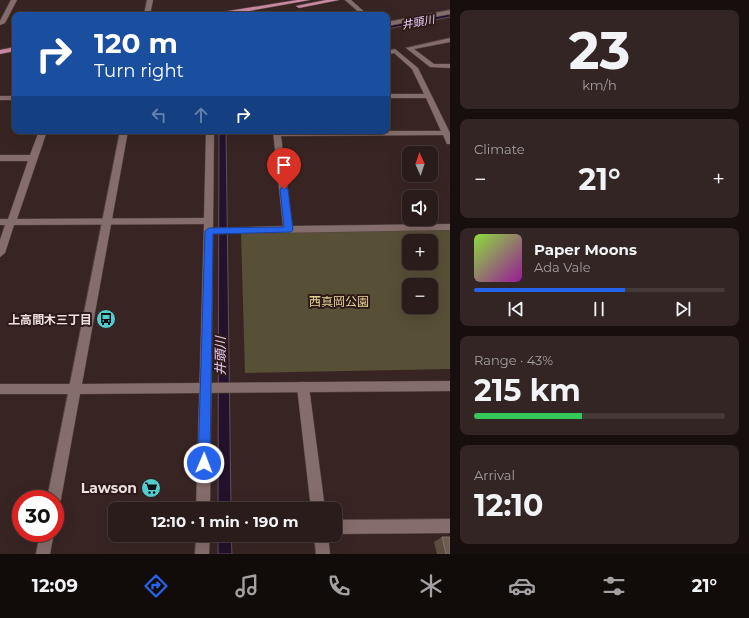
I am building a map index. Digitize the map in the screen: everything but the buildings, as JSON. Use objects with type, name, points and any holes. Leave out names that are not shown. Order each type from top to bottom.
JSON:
[{"type":"main road","points":[[234,12],[307,0]]},
{"type":"main road","points":[[266,12],[336,0]]},
{"type":"main road","points":[[0,52],[12,50]]},
{"type":"main road","points":[[0,57],[12,55]]},
{"type":"street","points":[[0,23],[2,23],[14,0]]},
{"type":"street","points":[[148,12],[150,0]]},
{"type":"street","points":[[348,0],[362,12]]},
{"type":"street","points":[[390,23],[450,12]]},
{"type":"street","points":[[450,40],[410,48],[432,66],[450,66]]},
{"type":"street","points":[[390,52],[395,51],[415,68],[450,142]]},
{"type":"street","points":[[390,96],[429,96]]},
{"type":"street","points":[[0,98],[12,98]]},
{"type":"street","points":[[390,133],[446,133]]},
{"type":"street","points":[[0,253],[42,134]]},
{"type":"street","points":[[56,490],[123,134]]},
{"type":"street","points":[[203,502],[210,134]]},
{"type":"street","points":[[277,134],[288,230]]},
{"type":"street","points":[[0,158],[34,158]]},
{"type":"street","points":[[0,222],[107,223],[288,230],[450,227]]},
{"type":"street","points":[[0,389],[450,386]]},
{"type":"street","points":[[303,387],[317,502]]},
{"type":"street","points":[[342,527],[450,526]]},
{"type":"street","points":[[43,554],[45,542]]},
{"type":"street","points":[[202,554],[203,542]]},
{"type":"street","points":[[322,542],[323,554]]},
{"type":"green space","name":"西真岡公園","points":[[450,230],[450,369],[245,373],[241,232]]},
{"type":"water","name":"井頭川","points":[[450,14],[450,17],[390,28],[390,25]]},
{"type":"water","name":"井頭川","points":[[219,134],[226,134],[231,502],[218,502]]},
{"type":"water","points":[[218,542],[231,542],[232,554],[218,554]]},
{"type":"place","name":"上高間木三丁目","points":[[106,319]]},
{"type":"place","name":"Lawson","points":[[151,488]]},
{"type":"route","points":[[204,463],[209,231],[288,230],[284,189]]}]
